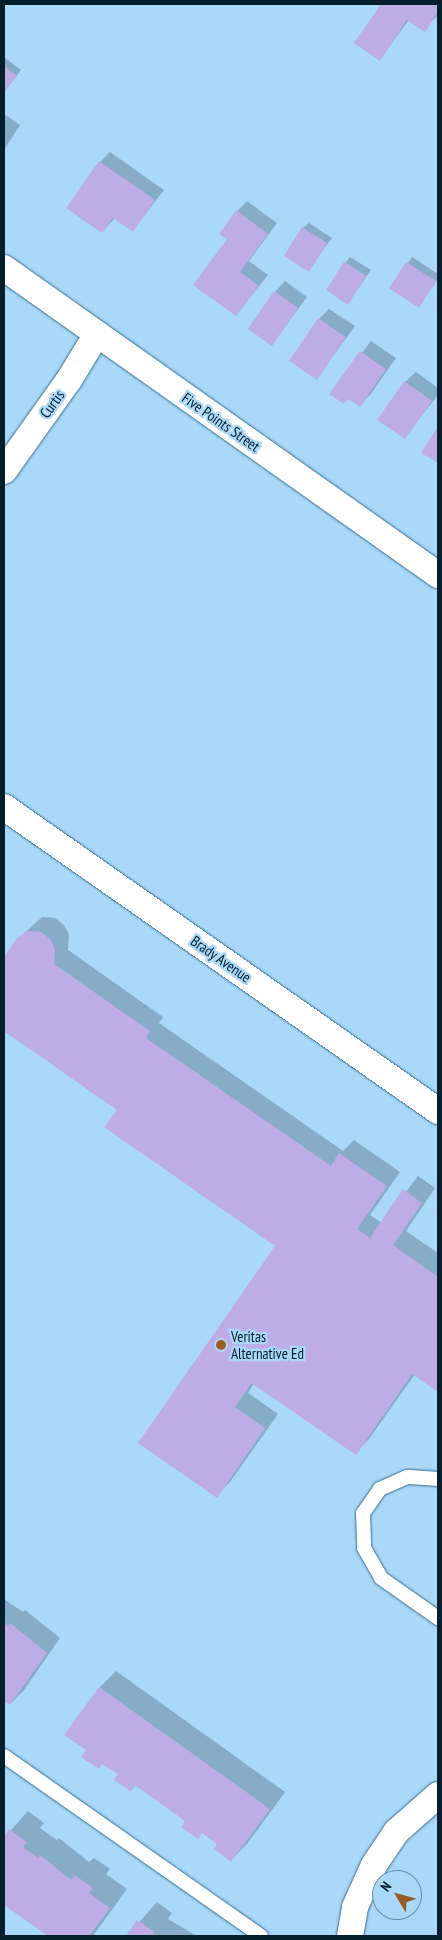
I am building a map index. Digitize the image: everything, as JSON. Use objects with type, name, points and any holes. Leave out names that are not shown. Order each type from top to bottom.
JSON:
[{"type":"street","name":"Five Points Street","points":[[4,268],[438,575]]},
{"type":"street","name":"Curtis","points":[[4,471],[69,380],[97,334]]},
{"type":"street","name":"Brady Avenue","points":[[4,807],[438,1110]]},
{"type":"street","points":[[350,1936],[355,1907],[374,1865],[396,1832],[438,1795]]},
{"type":"lane","points":[[438,1479],[406,1477],[380,1489],[363,1513],[364,1548],[381,1578],[438,1618]]},
{"type":"lane","points":[[4,1756],[261,1936]]},
{"type":"building","points":[[381,4],[438,4],[438,12],[425,32],[407,20],[380,61],[354,43]]},
{"type":"building","points":[[4,66],[17,76],[4,92]]},
{"type":"building","points":[[99,161],[155,200],[133,232],[113,218],[102,233],[66,208]]},
{"type":"building","points":[[236,210],[268,234],[240,272],[259,286],[236,316],[193,285],[227,239],[219,234]]},
{"type":"building","points":[[302,227],[327,243],[309,272],[284,256]]},
{"type":"building","points":[[344,262],[366,276],[348,305],[326,290]]},
{"type":"building","points":[[406,262],[436,281],[419,308],[389,288]]},
{"type":"building","points":[[274,291],[298,308],[272,346],[248,329]]},
{"type":"building","points":[[318,318],[346,337],[317,380],[289,361]]},
{"type":"building","points":[[360,351],[386,369],[360,407],[348,399],[344,404],[329,394]]},
{"type":"building","points":[[404,381],[432,401],[405,439],[377,420]]},
{"type":"building","points":[[438,426],[438,463],[421,453]]},
{"type":"building","points":[[27,931],[41,932],[50,939],[55,949],[54,964],[150,1031],[146,1038],[331,1166],[339,1153],[387,1186],[357,1229],[370,1238],[403,1189],[422,1203],[393,1245],[438,1277],[438,1392],[412,1374],[356,1455],[251,1383],[235,1407],[265,1428],[217,1498],[138,1443],[275,1246],[104,1127],[117,1110],[4,1031],[4,957],[17,938]]},
{"type":"building","points":[[4,1622],[8,1626],[10,1623],[47,1653],[10,1705],[4,1701]]},
{"type":"building","points":[[99,1687],[270,1809],[231,1862],[214,1849],[217,1844],[202,1833],[198,1839],[181,1827],[185,1821],[135,1785],[131,1792],[114,1780],[118,1774],[102,1764],[99,1769],[81,1757],[86,1750],[64,1735]]},
{"type":"building","points":[[9,1829],[27,1842],[23,1847],[38,1858],[40,1855],[71,1880],[75,1875],[93,1888],[89,1893],[110,1908],[89,1936],[48,1936],[4,1905],[4,1836]]},
{"type":"building","points":[[137,1920],[155,1932],[152,1936],[126,1936]]},
{"type":"place","name":"Veritas Alternative Ed","points":[[221,1345]]}]
